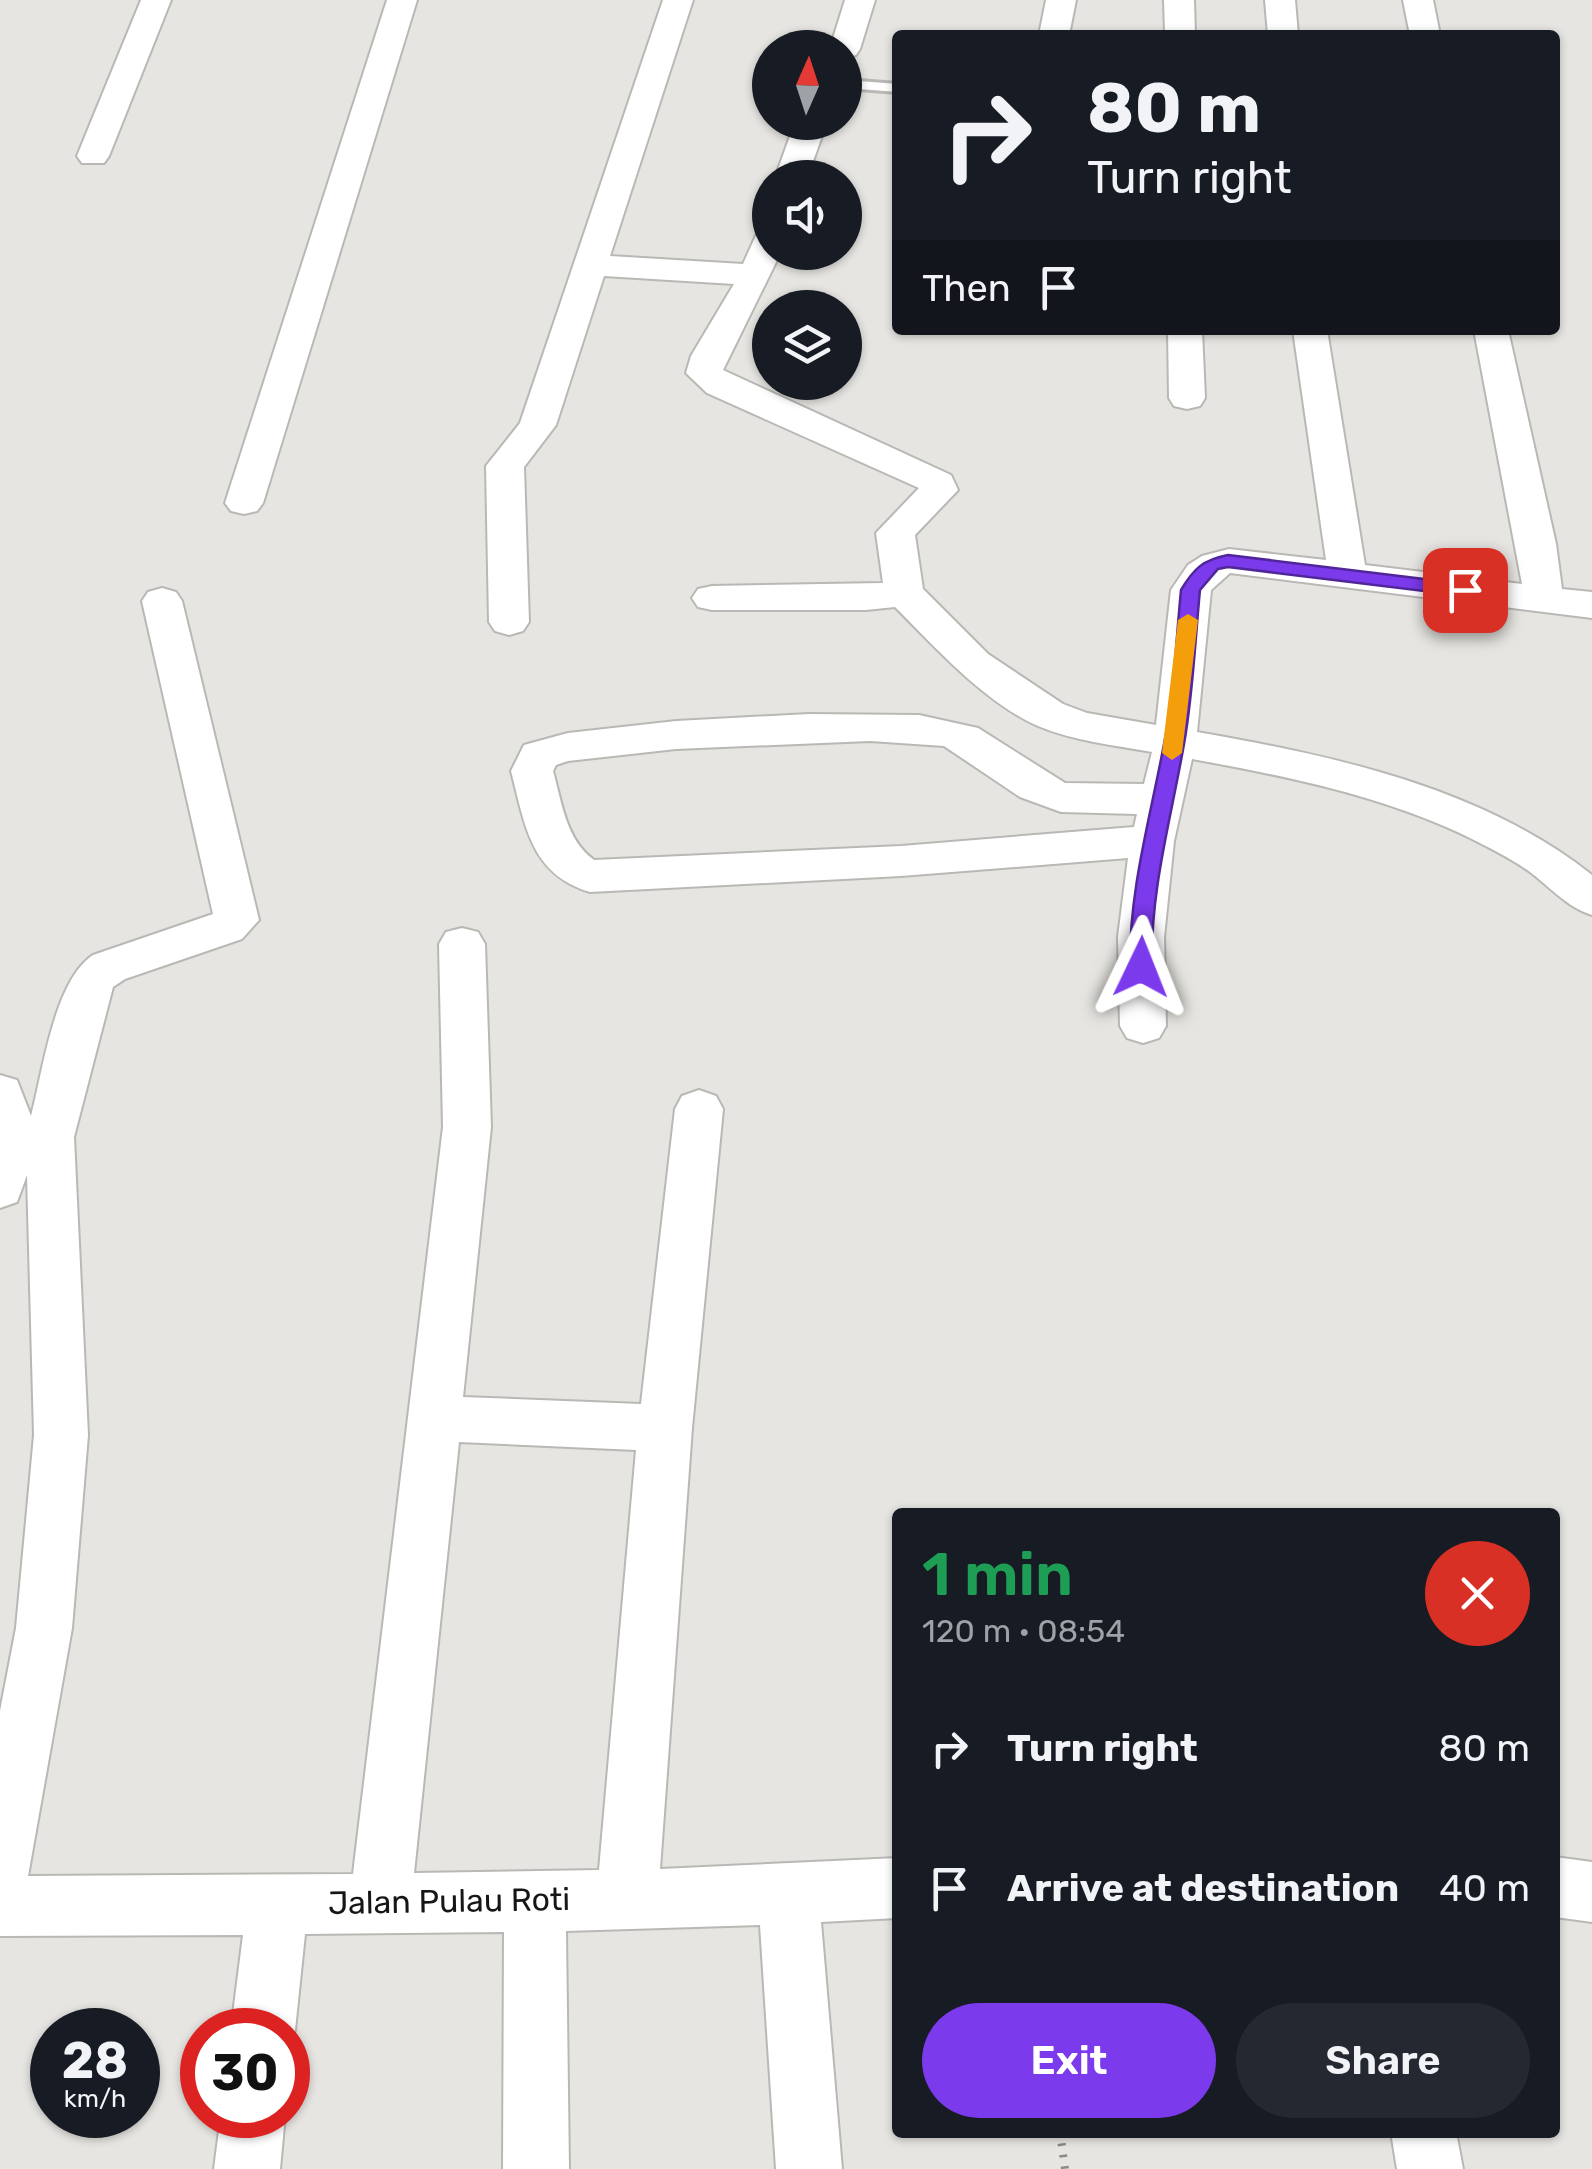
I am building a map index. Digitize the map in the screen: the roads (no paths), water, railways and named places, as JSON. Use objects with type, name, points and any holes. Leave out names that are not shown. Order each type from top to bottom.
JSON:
[{"type":"street","points":[[93,156],[156,0]]},
{"type":"street","points":[[244,502],[402,0]]},
{"type":"street","points":[[509,622],[505,466],[538,425],[678,0]]},
{"type":"street","points":[[851,30],[860,0]]},
{"type":"street","points":[[1055,30],[1060,0]]},
{"type":"street","points":[[1179,0],[1180,30]]},
{"type":"street","points":[[1280,0],[1283,30]]},
{"type":"street","points":[[1418,0],[1424,30]]},
{"type":"street","points":[[589,265],[756,276]]},
{"type":"street","points":[[758,270],[705,364],[704,373],[720,385],[849,440],[938,484],[938,490],[894,533],[904,594],[974,664],[1048,714],[1080,726],[1301,764],[1424,804],[1512,840],[1570,878],[1592,899]]},
{"type":"street","points":[[1186,335],[1187,398]]},
{"type":"street","points":[[1311,335],[1348,574]]},
{"type":"street","points":[[1492,335],[1537,544],[1544,600]]},
{"type":"street","points":[[1143,1026],[1140,937],[1152,841],[1175,742],[1191,590],[1200,574],[1212,564],[1228,561],[1592,605]]},
{"type":"street","points":[[712,598],[866,598],[904,594]]},
{"type":"street","points":[[0,1871],[44,1628],[61,1435],[50,1156],[56,1108],[87,991],[97,975],[109,967],[226,928],[236,920],[162,600]]},
{"type":"street","points":[[1152,841],[900,861],[590,876],[577,873],[549,832],[532,771],[539,755],[584,746],[674,736],[883,727],[951,733],[1047,793],[1088,801],[1162,798]]},
{"type":"street","points":[[380,1905],[466,1127],[462,944]]},
{"type":"street","points":[[0,1093],[11,1126],[0,1188]]},
{"type":"street","points":[[627,1898],[665,1428],[698,1108]]},
{"type":"street","points":[[434,1418],[665,1428]]},
{"type":"street","name":"Jalan Pulau Roti","points":[[0,1906],[380,1905],[788,1895],[892,1888]]},
{"type":"street","points":[[1560,1888],[1592,1892]]},
{"type":"street","points":[[788,1895],[809,2169]]},
{"type":"street","points":[[536,1900],[536,2169]]},
{"type":"street","points":[[266,2008],[278,1903]]},
{"type":"street","points":[[247,2169],[250,2138]]},
{"type":"street","points":[[1424,2138],[1430,2169]]},
{"type":"lane","points":[[862,85],[892,88]]}]
